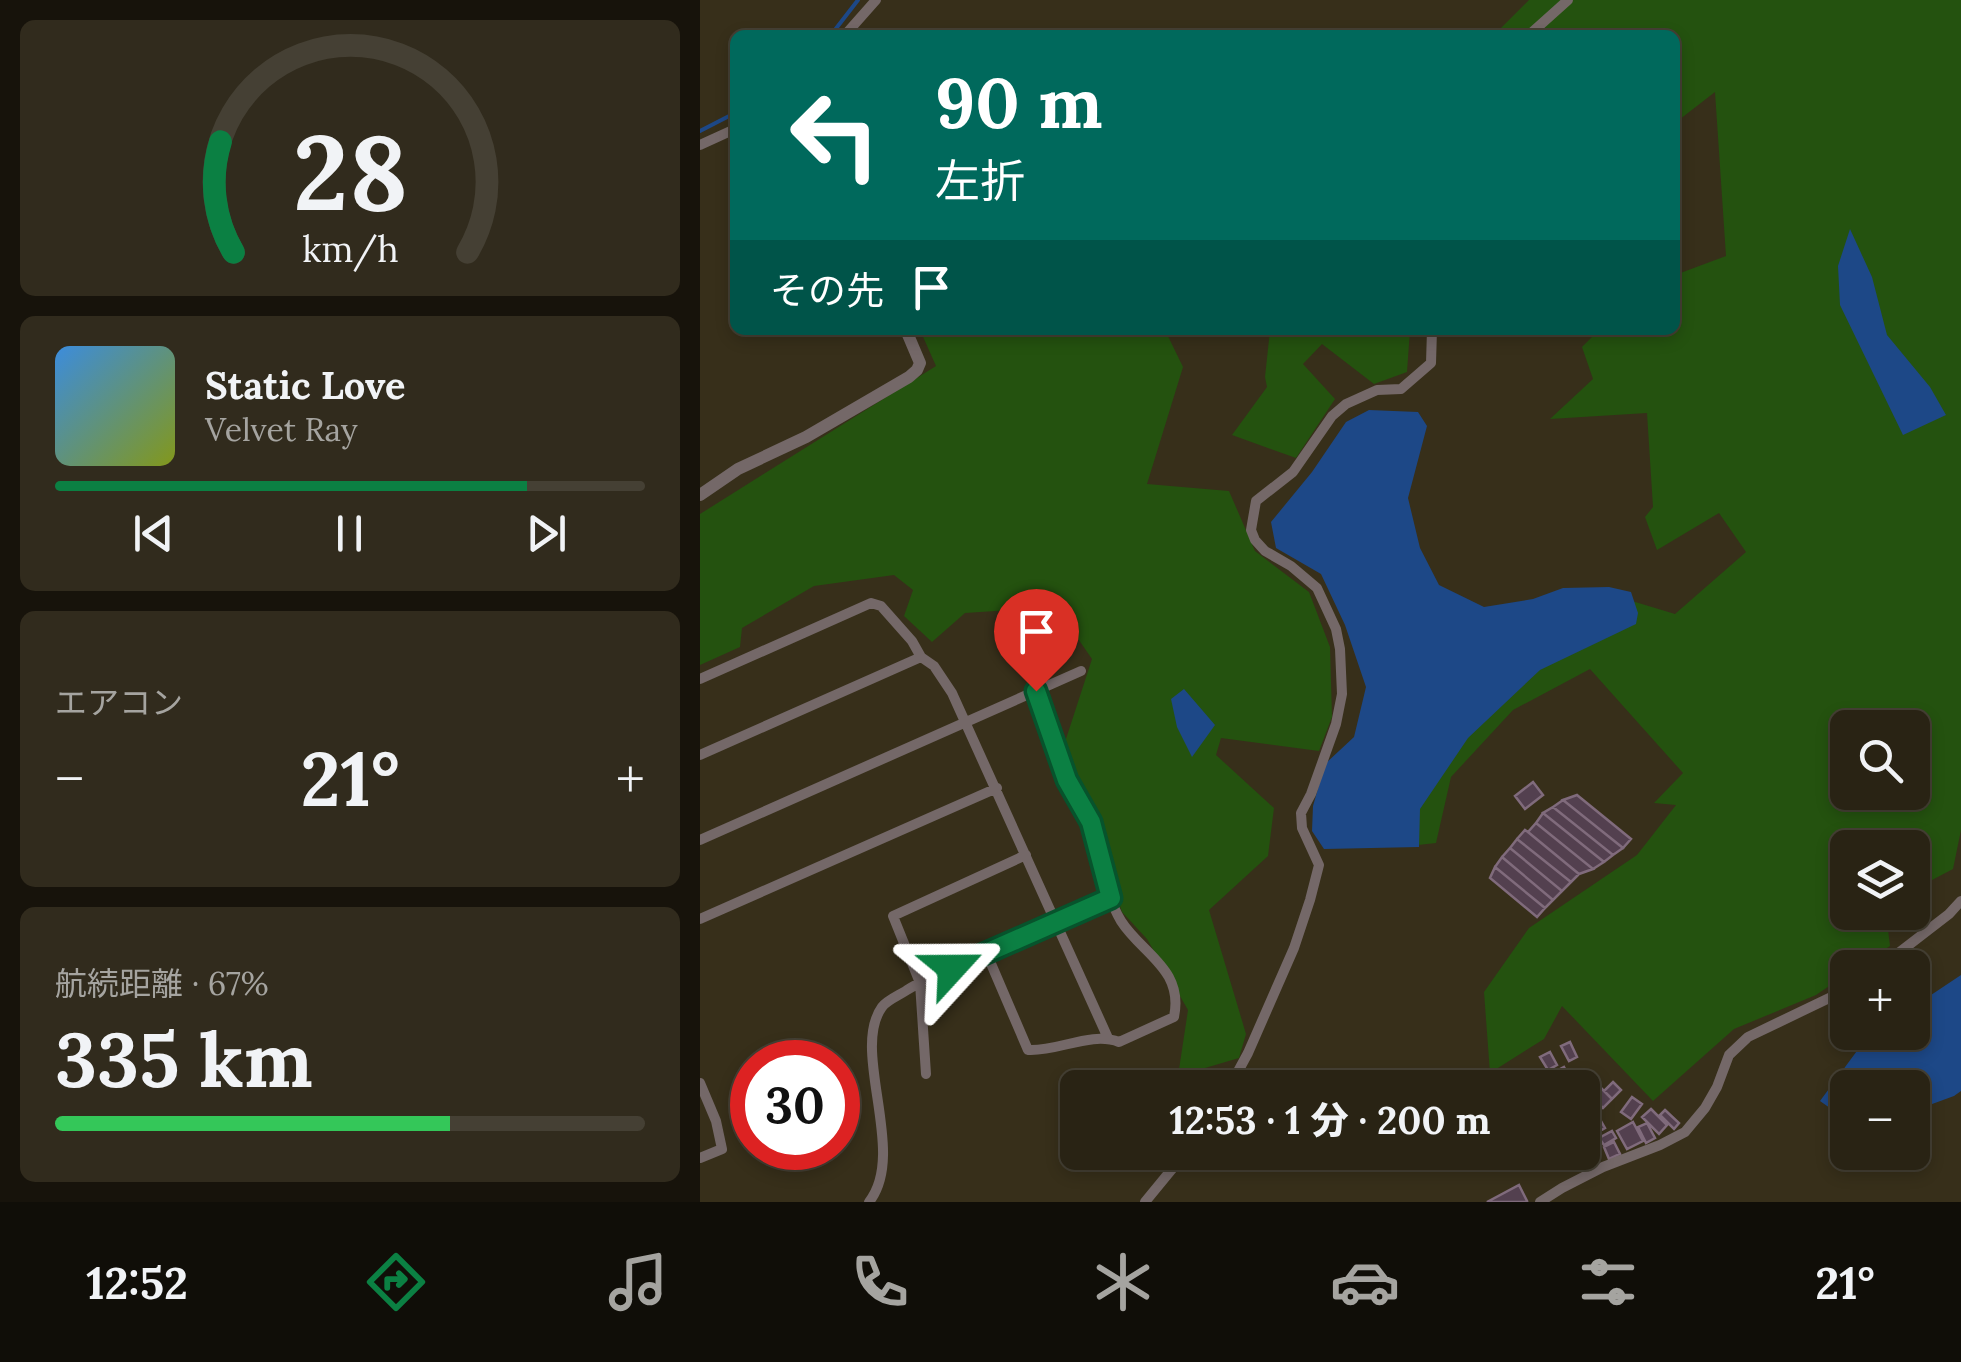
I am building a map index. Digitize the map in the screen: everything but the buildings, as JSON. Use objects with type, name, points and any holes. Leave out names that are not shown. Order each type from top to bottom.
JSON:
[{"type":"street","points":[[849,30],[876,0]]},
{"type":"street","points":[[1535,30],[1568,0]]},
{"type":"street","points":[[700,145],[730,131]]},
{"type":"street","points":[[700,494],[910,377],[920,363],[908,335]]},
{"type":"street","points":[[1239,1070],[1294,948],[1310,900],[1319,865],[1302,828],[1301,812],[1336,724],[1342,694],[1336,629],[1317,588],[1254,540],[1251,530],[1256,501],[1293,472],[1332,416],[1346,404],[1377,390],[1400,389],[1432,363],[1432,335]]},
{"type":"street","points":[[700,679],[871,603],[881,606],[952,692],[1108,1038]]},
{"type":"street","points":[[700,755],[921,657]]},
{"type":"street","points":[[700,840],[1081,671]]},
{"type":"street","points":[[986,952],[1028,1050],[1108,1038],[1119,1042],[1174,1017],[1172,982],[1157,958],[1120,920],[1091,822],[1067,780],[1036,691]]},
{"type":"street","points":[[700,918],[996,788]]},
{"type":"street","points":[[926,1074],[920,983],[892,916],[1026,854]]},
{"type":"street","points":[[868,1202],[881,1179],[883,1155],[872,1044],[882,1005],[986,952],[1111,898]]},
{"type":"street","points":[[1902,950],[1961,901]]},
{"type":"street","points":[[1540,1202],[1602,1168],[1685,1132],[1717,1087],[1728,1055],[1748,1037],[1830,998]]},
{"type":"street","points":[[700,1083],[716,1121],[722,1149],[700,1158]]},
{"type":"street","points":[[1146,1202],[1172,1170]]},
{"type":"green space","points":[[1529,0],[1961,0],[1961,830],[1953,869],[1930,881],[1930,830],[1830,830],[1830,930],[1888,930],[1890,946],[1884,950],[1830,950],[1830,986],[1734,1029],[1653,1101],[1562,1006],[1544,1039],[1490,1070],[1484,992],[1529,928],[1637,855],[1676,805],[1654,803],[1683,773],[1590,669],[1513,710],[1451,777],[1436,843],[1409,846],[1420,768],[1525,660],[1632,601],[1675,614],[1746,552],[1719,513],[1657,550],[1645,517],[1653,507],[1647,413],[1550,419],[1593,379],[1582,347],[1594,335],[1680,335],[1680,273],[1726,256],[1715,92],[1680,119],[1680,30],[1499,30]]},
{"type":"green space","points":[[922,335],[1167,335],[1183,367],[1147,484],[1229,491],[1255,551],[1309,592],[1330,647],[1332,717],[1319,751],[1221,738],[1216,755],[1274,808],[1268,856],[1209,910],[1246,1034],[1239,1058],[1198,1070],[1179,1070],[1188,1010],[1147,939],[1122,912],[1065,742],[1092,659],[1056,607],[965,613],[932,642],[904,616],[913,590],[894,575],[814,586],[742,628],[740,647],[700,665],[700,514],[936,366]]},
{"type":"green space","points":[[1269,335],[1410,335],[1407,372],[1374,384],[1322,344],[1303,364],[1335,399],[1296,458],[1232,435],[1267,387]]},
{"type":"water","points":[[1850,229],[1872,277],[1887,335],[1930,387],[1946,415],[1903,435],[1840,305],[1838,266]]},
{"type":"water","points":[[1369,410],[1418,412],[1427,426],[1408,498],[1420,548],[1439,585],[1484,607],[1533,599],[1563,588],[1609,587],[1631,592],[1638,613],[1636,624],[1540,670],[1468,738],[1420,809],[1419,847],[1324,849],[1312,831],[1313,806],[1325,764],[1354,737],[1366,687],[1345,625],[1321,574],[1276,548],[1271,522],[1346,422]]},
{"type":"water","points":[[1184,689],[1215,725],[1192,757],[1177,727],[1171,699]]},
{"type":"water","points":[[1961,975],[1961,1091],[1930,1105],[1930,1070],[1843,1070],[1858,1050],[1930,1050],[1930,996]]},
{"type":"water","points":[[1830,1087],[1830,1108],[1820,1101]]},
{"type":"waterway","points":[[835,30],[858,0]]},
{"type":"waterway","points":[[700,131],[730,116]]},
{"type":"route","points":[[952,968],[1111,898],[1091,822],[1067,780],[1036,691]]}]
